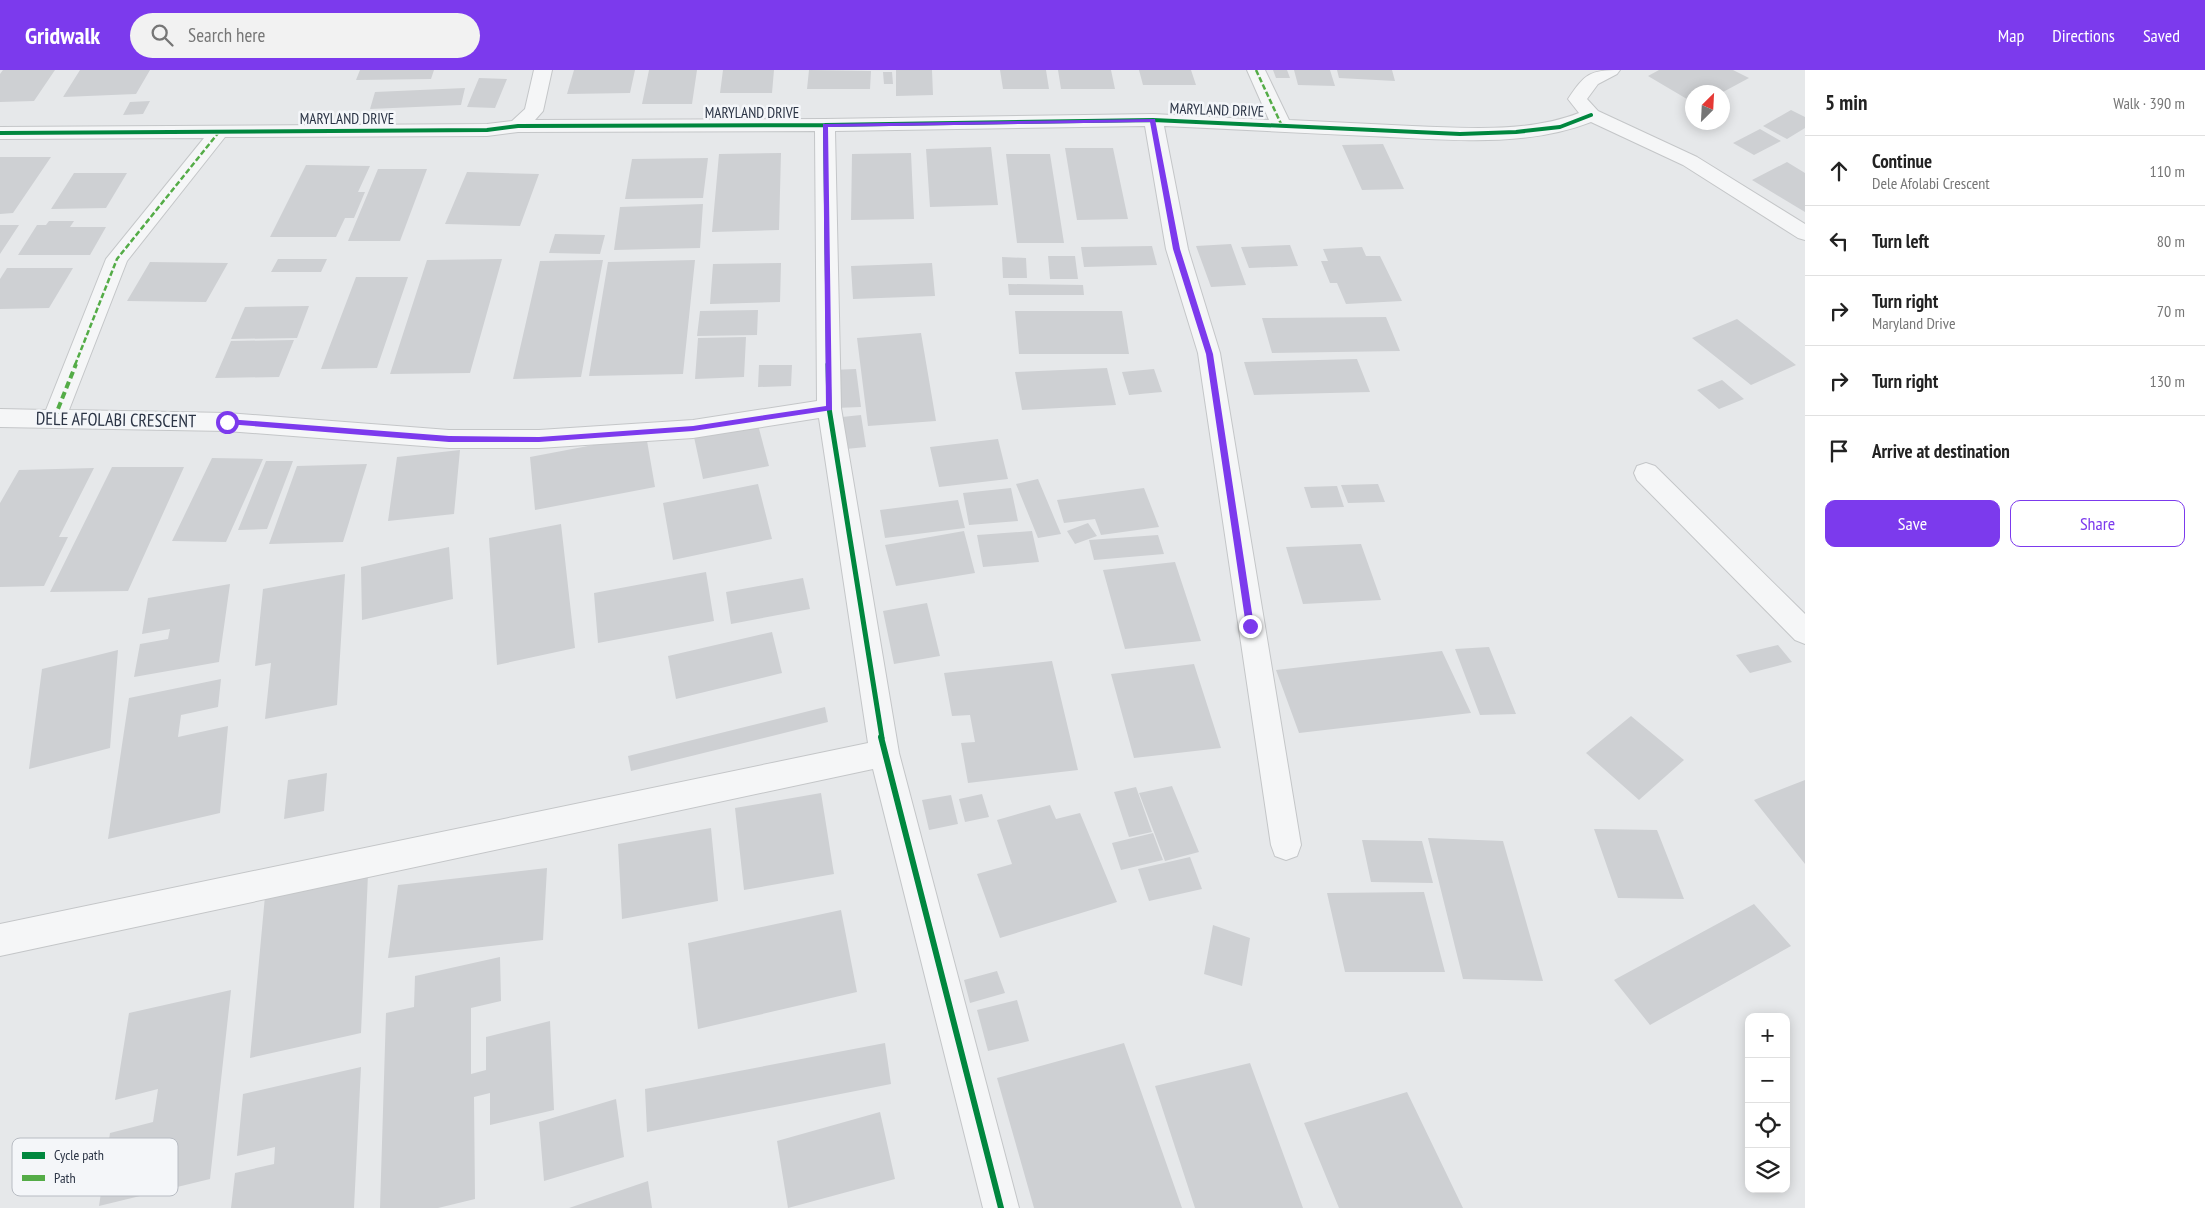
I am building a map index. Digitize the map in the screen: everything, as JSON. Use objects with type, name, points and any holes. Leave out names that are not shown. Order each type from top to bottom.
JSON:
[{"type":"street","points":[[518,126],[534,111],[543,70]]},
{"type":"street","points":[[1256,70],[1282,126]]},
{"type":"street","points":[[1611,70],[1591,80],[1577,99],[1591,115],[1621,127],[1690,161],[1805,233]]},
{"type":"street","name":"MARYLAND DRIVE","points":[[0,133],[487,130],[518,126],[825,125],[1153,120],[1460,134],[1500,133],[1560,127],[1591,115]]},
{"type":"street","points":[[1153,120],[1176,249],[1209,354],[1286,845]]},
{"type":"street","points":[[825,125],[829,408],[884,753],[1002,1208]]},
{"type":"street","points":[[54,419],[117,259],[219,132]]},
{"type":"street","name":"DELE AFOLABI CRESCENT","points":[[0,418],[227,422],[449,439],[539,440],[693,429],[829,408]]},
{"type":"street","points":[[1646,473],[1805,632]]},
{"type":"street","points":[[0,940],[884,753]]},
{"type":"building","points":[[3,70],[55,70],[34,101],[0,102],[0,74]]},
{"type":"building","points":[[80,70],[150,70],[136,94],[63,97]]},
{"type":"building","points":[[360,70],[434,70],[431,79],[356,80]]},
{"type":"building","points":[[574,70],[635,70],[630,93],[567,94]]},
{"type":"building","points":[[649,70],[697,70],[692,104],[642,104]]},
{"type":"building","points":[[723,70],[774,70],[772,93],[720,93]]},
{"type":"building","points":[[809,70],[871,71],[870,89],[807,89]]},
{"type":"building","points":[[896,70],[932,70],[933,95],[896,96]]},
{"type":"building","points":[[1000,70],[1046,70],[1049,89],[1003,89]]},
{"type":"building","points":[[1058,70],[1111,70],[1115,89],[1061,89]]},
{"type":"building","points":[[1139,70],[1191,70],[1196,85],[1143,85]]},
{"type":"building","points":[[1273,70],[1287,70],[1290,78],[1276,78]]},
{"type":"building","points":[[1294,70],[1330,70],[1335,86],[1298,85]]},
{"type":"building","points":[[1337,70],[1392,70],[1395,81],[1339,78]]},
{"type":"building","points":[[1659,70],[1733,70],[1749,78],[1730,88],[1730,85],[1685,85],[1685,98],[1648,76]]},
{"type":"building","points":[[883,72],[892,72],[893,84],[884,84]]},
{"type":"building","points":[[479,78],[507,79],[495,108],[467,107]]},
{"type":"building","points":[[465,88],[461,105],[370,109],[375,92]]},
{"type":"building","points":[[150,101],[143,114],[123,115],[130,102]]},
{"type":"building","points":[[1791,110],[1805,117],[1805,128],[1787,139],[1763,126]]},
{"type":"building","points":[[1760,129],[1781,141],[1754,155],[1733,143]]},
{"type":"building","points":[[1383,144],[1404,189],[1362,190],[1342,145]]},
{"type":"building","points":[[991,147],[998,205],[930,207],[926,149]]},
{"type":"building","points":[[1065,148],[1113,148],[1128,219],[1077,220]]},
{"type":"building","points":[[781,153],[779,230],[712,232],[719,154]]},
{"type":"building","points":[[911,153],[914,219],[851,220],[852,154]]},
{"type":"building","points":[[1006,154],[1050,154],[1064,243],[1017,243]]},
{"type":"building","points":[[0,157],[51,157],[13,213],[0,214]]},
{"type":"building","points":[[708,158],[703,198],[625,199],[632,159]]},
{"type":"building","points":[[1787,162],[1805,173],[1805,212],[1752,180]]},
{"type":"building","points":[[306,165],[370,166],[358,192],[365,192],[354,218],[345,218],[336,237],[270,237]]},
{"type":"building","points":[[378,169],[427,169],[400,241],[348,241]]},
{"type":"building","points":[[467,172],[539,174],[520,226],[445,224]]},
{"type":"building","points":[[74,173],[127,173],[106,208],[51,209]]},
{"type":"building","points":[[703,204],[700,248],[614,250],[620,207]]},
{"type":"building","points":[[49,221],[74,221],[70,227],[106,227],[90,255],[18,255],[37,225],[46,225]]},
{"type":"building","points":[[0,225],[19,225],[0,254]]},
{"type":"building","points":[[555,234],[605,235],[600,254],[549,253]]},
{"type":"building","points":[[1231,244],[1246,285],[1211,287],[1196,246]]},
{"type":"building","points":[[1290,245],[1298,266],[1249,268],[1241,247]]},
{"type":"building","points":[[1152,246],[1157,265],[1084,267],[1081,247]]},
{"type":"building","points":[[1362,247],[1366,256],[1380,256],[1402,301],[1346,304],[1337,283],[1330,283],[1321,261],[1328,261],[1323,249]]},
{"type":"building","points":[[1048,256],[1075,256],[1078,279],[1050,279]]},
{"type":"building","points":[[1002,257],[1026,258],[1027,278],[1003,278]]},
{"type":"building","points":[[278,259],[327,259],[321,272],[271,272]]},
{"type":"building","points":[[502,259],[470,373],[390,374],[427,260]]},
{"type":"building","points":[[603,260],[581,377],[513,379],[540,261]]},
{"type":"building","points":[[695,260],[683,374],[589,376],[608,262]]},
{"type":"building","points":[[150,262],[228,263],[206,302],[127,301]]},
{"type":"building","points":[[781,263],[780,302],[710,304],[713,264]]},
{"type":"building","points":[[932,263],[935,296],[853,299],[851,266]]},
{"type":"building","points":[[7,268],[73,268],[49,308],[0,309],[0,279]]},
{"type":"building","points":[[356,277],[408,277],[377,368],[321,369]]},
{"type":"building","points":[[1008,284],[1083,285],[1084,295],[1009,295]]},
{"type":"building","points":[[309,306],[297,338],[231,339],[245,307]]},
{"type":"building","points":[[758,310],[757,335],[697,336],[700,311]]},
{"type":"building","points":[[1015,311],[1122,311],[1129,354],[1019,354]]},
{"type":"building","points":[[1386,317],[1400,351],[1272,353],[1262,318]]},
{"type":"building","points":[[1737,319],[1796,365],[1751,385],[1692,338]]},
{"type":"building","points":[[921,333],[936,421],[868,426],[857,338]]},
{"type":"building","points":[[746,337],[744,377],[695,379],[698,338]]},
{"type":"building","points":[[294,340],[279,377],[215,378],[231,341]]},
{"type":"building","points":[[1357,359],[1370,392],[1254,395],[1244,362]]},
{"type":"building","points":[[759,365],[792,365],[791,386],[758,387]]},
{"type":"building","points":[[1107,368],[1116,405],[1022,410],[1015,372]]},
{"type":"building","points":[[856,369],[861,407],[835,408],[831,370]]},
{"type":"building","points":[[1154,369],[1162,392],[1129,395],[1122,372]]},
{"type":"building","points":[[1722,380],[1744,399],[1719,409],[1697,390]]},
{"type":"building","points":[[861,415],[866,447],[846,449],[842,417]]},
{"type":"building","points":[[758,425],[769,466],[703,479],[694,437]]},
{"type":"building","points":[[646,435],[655,487],[535,510],[530,457]]},
{"type":"building","points":[[998,439],[1008,479],[939,487],[930,447]]},
{"type":"building","points":[[460,450],[454,514],[388,521],[397,457]]},
{"type":"building","points":[[212,458],[263,459],[226,542],[172,541]]},
{"type":"building","points":[[266,461],[293,461],[267,529],[238,530]]},
{"type":"building","points":[[367,464],[343,542],[269,544],[297,466]]},
{"type":"building","points":[[112,467],[184,467],[128,591],[50,592]]},
{"type":"building","points":[[94,468],[59,537],[68,537],[44,586],[0,587],[0,503],[19,470]]},
{"type":"building","points":[[1038,479],[1061,534],[1038,538],[1016,484]]},
{"type":"building","points":[[758,484],[772,539],[673,560],[663,503]]},
{"type":"building","points":[[1378,484],[1385,502],[1348,503],[1341,485]]},
{"type":"building","points":[[1337,486],[1344,507],[1311,508],[1304,487]]},
{"type":"building","points":[[1011,488],[1018,521],[969,525],[963,493]]},
{"type":"building","points":[[1144,488],[1159,527],[1101,535],[1095,519],[1064,523],[1057,500]]},
{"type":"building","points":[[958,500],[965,528],[885,538],[880,510]]},
{"type":"building","points":[[1088,523],[1097,536],[1075,544],[1067,531]]},
{"type":"building","points":[[561,524],[575,648],[497,665],[489,538]]},
{"type":"building","points":[[964,531],[975,573],[896,586],[885,545]]},
{"type":"building","points":[[1032,531],[1039,562],[983,567],[977,535]]},
{"type":"building","points":[[1158,535],[1164,554],[1094,560],[1089,540]]},
{"type":"building","points":[[1361,544],[1381,600],[1303,604],[1286,547]]},
{"type":"building","points":[[449,547],[453,599],[362,620],[361,567]]},
{"type":"building","points":[[1175,562],[1201,641],[1125,649],[1103,570]]},
{"type":"building","points":[[706,572],[714,621],[598,643],[594,593]]},
{"type":"building","points":[[345,574],[337,705],[265,719],[271,663],[255,666],[263,589]]},
{"type":"building","points":[[803,578],[810,609],[731,624],[726,592]]},
{"type":"building","points":[[230,584],[219,662],[134,677],[140,644],[168,639],[170,629],[142,634],[148,598]]},
{"type":"building","points":[[927,603],[940,656],[894,664],[883,611]]},
{"type":"building","points":[[772,632],[782,673],[676,699],[668,656]]},
{"type":"building","points":[[1778,645],[1792,662],[1750,673],[1736,655]]},
{"type":"building","points":[[1489,647],[1516,714],[1480,715],[1455,649]]},
{"type":"building","points":[[118,650],[110,748],[29,769],[42,669]]},
{"type":"building","points":[[1442,651],[1471,713],[1299,733],[1276,670]]},
{"type":"building","points":[[1052,661],[1078,770],[968,783],[961,743],[975,742],[970,715],[952,716],[944,673]]},
{"type":"building","points":[[1194,664],[1221,748],[1134,758],[1111,674]]},
{"type":"building","points":[[221,679],[218,707],[181,715],[178,737],[228,726],[220,813],[108,839],[129,698]]},
{"type":"building","points":[[825,707],[828,722],[631,771],[628,756]]},
{"type":"building","points":[[1631,716],[1684,760],[1639,800],[1586,753]]},
{"type":"building","points":[[327,773],[324,811],[284,819],[288,780]]},
{"type":"building","points":[[1805,780],[1805,864],[1754,800]]},
{"type":"building","points":[[1172,786],[1199,852],[1165,861],[1139,793]]},
{"type":"building","points":[[1136,787],[1152,832],[1129,837],[1114,792]]},
{"type":"building","points":[[821,793],[834,874],[744,890],[735,808]]},
{"type":"building","points":[[982,794],[989,817],[965,822],[959,799]]},
{"type":"building","points":[[951,795],[958,824],[929,830],[922,800]]},
{"type":"building","points":[[1050,805],[1056,819],[1080,813],[1117,902],[1000,938],[977,874],[1012,864],[997,820]]},
{"type":"building","points":[[711,828],[718,901],[622,919],[618,844]]},
{"type":"building","points":[[1594,829],[1657,830],[1684,899],[1618,898]]},
{"type":"building","points":[[1153,833],[1163,860],[1121,870],[1112,843]]},
{"type":"building","points":[[1428,838],[1503,841],[1543,981],[1463,979]]},
{"type":"building","points":[[1362,840],[1422,841],[1433,883],[1371,882]]},
{"type":"building","points":[[1190,857],[1202,889],[1149,901],[1138,869]]},
{"type":"building","points":[[547,868],[543,940],[388,958],[398,885]]},
{"type":"building","points":[[368,874],[361,1033],[250,1058],[265,896]]},
{"type":"building","points":[[1424,892],[1445,972],[1345,972],[1327,893]]},
{"type":"building","points":[[1754,904],[1791,946],[1650,1025],[1614,980]]},
{"type":"building","points":[[841,910],[857,992],[698,1029],[688,943]]},
{"type":"building","points":[[1213,925],[1250,938],[1242,986],[1204,974]]},
{"type":"building","points":[[500,957],[501,1001],[471,1008],[471,1074],[486,1070],[486,1037],[550,1021],[554,1110],[490,1125],[490,1093],[474,1097],[475,1199],[438,1208],[380,1208],[386,1013],[414,1007],[415,976]]},
{"type":"building","points":[[997,971],[1005,993],[970,1003],[964,980]]},
{"type":"building","points":[[231,990],[210,1179],[178,1187],[178,1138],[109,1138],[110,1133],[153,1122],[158,1089],[115,1100],[129,1013]]},
{"type":"building","points":[[1017,1000],[1029,1041],[988,1051],[977,1010]]},
{"type":"building","points":[[885,1043],[891,1084],[647,1132],[645,1089]]},
{"type":"building","points":[[1124,1043],[1182,1208],[1034,1208],[997,1078]]},
{"type":"building","points":[[1250,1063],[1303,1208],[1195,1208],[1155,1086]]},
{"type":"building","points":[[361,1067],[354,1208],[231,1208],[235,1173],[274,1164],[275,1147],[237,1156],[243,1094]]},
{"type":"building","points":[[1407,1092],[1463,1208],[1339,1208],[1304,1123]]},
{"type":"building","points":[[616,1099],[624,1157],[544,1181],[539,1122]]},
{"type":"building","points":[[880,1112],[895,1179],[788,1208],[777,1141]]},
{"type":"building","points":[[648,1181],[652,1208],[569,1208]]},
{"type":"building","points":[[101,1196],[140,1196],[99,1206]]},
{"type":"marked path","points":[[1256,70],[1282,126]]},
{"type":"marked path","points":[[54,419],[117,259],[219,132]]},
{"type":"cycle path","points":[[0,133],[487,130],[518,126],[825,125],[1153,120],[1460,134],[1516,132],[1560,127],[1591,115]]},
{"type":"cycle path","points":[[825,125],[829,408],[884,753],[1001,1208]]},
{"type":"route","points":[[227,422],[449,439],[539,440],[693,429],[829,408],[825,125],[1153,120],[1176,249],[1209,354],[1250,626]]}]
